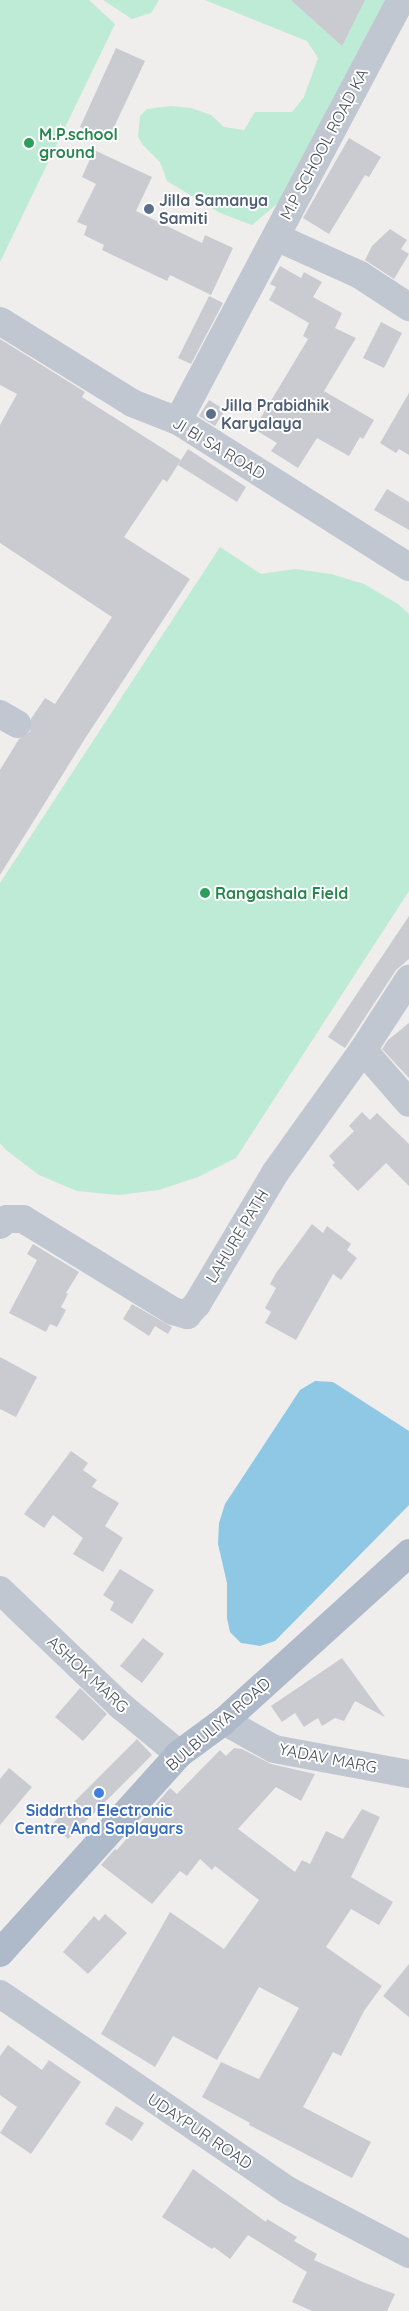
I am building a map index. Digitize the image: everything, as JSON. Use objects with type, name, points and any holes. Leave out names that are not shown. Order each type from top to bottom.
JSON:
[{"type":"main road","name":"BULBULIYA ROAD","points":[[0,1953],[179,1754],[224,1721],[409,1553]]},
{"type":"street","name":"M.P SCHOOL ROAD KA","points":[[178,421],[400,0]]},
{"type":"street","points":[[276,237],[360,275],[409,307]]},
{"type":"street","name":"JI BI SA ROAD","points":[[0,321],[132,403],[178,421],[409,567]]},
{"type":"street","name":"LAHURE PATH","points":[[0,1225],[8,1219],[23,1219],[173,1311],[187,1315],[197,1304],[275,1173],[363,1050],[409,979]]},
{"type":"street","points":[[363,1050],[409,1103]]},
{"type":"street","name":"ASHOK MARG","points":[[0,1590],[121,1706],[179,1754]]},
{"type":"street","name":"YADAV MARG","points":[[224,1721],[274,1749],[409,1774]]},
{"type":"street","name":"UDAYPUR ROAD","points":[[0,1994],[289,2191],[409,2254]]},
{"type":"green space","name":"M.P.school ground","points":[[0,0],[89,0],[115,24],[0,262]]},
{"type":"green space","points":[[103,0],[159,0],[151,13],[132,19]]},
{"type":"green space","points":[[205,0],[392,0],[284,198],[252,225],[220,213],[167,181],[160,162],[143,145],[138,137],[140,116],[147,109],[171,106],[191,108],[211,115],[224,127],[244,130],[255,112],[292,112],[304,97],[318,58],[307,41]]},
{"type":"green space","points":[[220,547],[261,574],[295,569],[331,574],[364,584],[398,604],[409,614],[409,891],[236,1158],[198,1177],[159,1190],[118,1195],[77,1191],[39,1175],[6,1150],[0,1143],[0,883]]},
{"type":"water","points":[[315,1381],[333,1382],[409,1431],[409,1505],[275,1641],[260,1646],[241,1643],[230,1632],[227,1618],[227,1583],[218,1544],[219,1523],[225,1504],[300,1390]]},
{"type":"building","points":[[291,0],[365,0],[342,46]]},
{"type":"building","points":[[116,48],[145,61],[108,140],[80,127]]},
{"type":"building","points":[[349,138],[381,157],[369,177],[365,175],[329,234],[303,218]]},
{"type":"building","points":[[94,150],[152,177],[136,211],[202,243],[205,235],[233,248],[211,295],[170,275],[167,281],[102,250],[104,245],[84,235],[87,226],[77,222],[96,184],[82,177]]},
{"type":"building","points":[[390,229],[407,240],[401,249],[409,254],[394,279],[365,260],[372,246]]},
{"type":"building","points":[[280,266],[301,278],[304,272],[322,282],[313,297],[342,313],[335,328],[356,338],[324,391],[374,420],[363,439],[360,437],[349,456],[317,438],[298,468],[271,451],[277,443],[254,429],[308,339],[303,336],[309,323],[269,300],[276,287],[270,284]]},
{"type":"building","points":[[209,296],[223,303],[191,364],[178,358]]},
{"type":"building","points":[[381,322],[402,333],[384,368],[363,358]]},
{"type":"building","points":[[0,339],[85,392],[82,397],[181,460],[167,482],[163,479],[124,537],[190,579],[86,737],[0,875],[0,770],[19,739],[30,732],[31,719],[45,698],[55,704],[112,617],[0,543],[0,425],[17,394],[0,385]]},
{"type":"building","points":[[409,393],[409,455],[399,449],[396,453],[380,443]]},
{"type":"building","points":[[209,400],[225,410],[215,426],[199,416]]},
{"type":"building","points":[[188,449],[246,487],[237,502],[178,465]]},
{"type":"building","points":[[387,489],[409,502],[409,530],[374,510]]},
{"type":"building","points":[[409,916],[409,959],[396,970],[345,1048],[328,1037]]},
{"type":"building","points":[[409,1023],[409,1078],[382,1049],[388,1040]]},
{"type":"building","points":[[362,1112],[370,1120],[377,1113],[409,1144],[409,1186],[386,1163],[358,1191],[332,1165],[335,1163],[329,1156],[354,1131],[349,1126]]},
{"type":"building","points":[[312,1224],[323,1233],[327,1226],[351,1244],[347,1250],[357,1258],[341,1280],[333,1274],[296,1340],[265,1323],[271,1312],[265,1308],[276,1288],[270,1284],[276,1273]]},
{"type":"building","points":[[33,1244],[79,1272],[66,1293],[68,1294],[61,1307],[66,1310],[57,1327],[50,1324],[46,1332],[9,1313],[37,1260],[27,1254]]},
{"type":"building","points":[[132,1304],[172,1327],[168,1334],[155,1326],[149,1336],[123,1319]]},
{"type":"building","points":[[0,1357],[37,1377],[16,1417],[0,1409]]},
{"type":"building","points":[[71,1451],[88,1463],[83,1470],[97,1480],[92,1487],[119,1503],[105,1526],[123,1538],[103,1572],[73,1554],[83,1538],[53,1515],[44,1528],[24,1514]]},
{"type":"building","points":[[120,1569],[154,1590],[132,1624],[110,1610],[114,1602],[103,1595]]},
{"type":"building","points":[[143,1638],[164,1654],[142,1683],[120,1666]]},
{"type":"building","points":[[342,1658],[385,1717],[355,1701],[344,1721],[335,1718],[322,1726],[318,1718],[304,1727],[295,1713],[282,1722],[271,1706]]},
{"type":"building","points":[[80,1688],[107,1714],[83,1741],[55,1717]]},
{"type":"building","points":[[137,1739],[152,1755],[68,1839],[52,1824]]},
{"type":"building","points":[[234,1748],[242,1749],[271,1764],[315,1774],[301,1801],[276,1787],[238,1829],[295,1872],[302,1860],[310,1864],[326,1831],[343,1839],[362,1809],[380,1817],[351,1877],[393,1902],[379,1925],[351,1909],[326,1947],[382,1986],[364,2011],[341,2056],[333,2052],[303,2107],[371,2142],[352,2178],[249,2125],[250,2123],[202,2097],[221,2062],[259,2079],[299,2008],[259,1987],[217,2060],[173,2036],[155,2067],[101,2034],[170,1912],[224,1949],[259,1900],[215,1866],[212,1870],[200,1859],[187,1876],[180,1871],[152,1904],[101,1865],[115,1849],[117,1850],[170,1788],[177,1794],[220,1750],[226,1756]]},
{"type":"building","points":[[9,1768],[32,1787],[0,1825],[0,1779]]},
{"type":"building","points":[[105,1914],[127,1933],[88,1974],[63,1952],[94,1916],[99,1921]]},
{"type":"building","points":[[409,1964],[409,2017],[383,1996]]},
{"type":"building","points":[[8,2045],[42,2070],[49,2060],[81,2082],[31,2154],[0,2133],[17,2107],[0,2095],[0,2056]]},
{"type":"building","points":[[116,2106],[144,2123],[132,2141],[105,2124]]},
{"type":"building","points":[[193,2169],[266,2222],[267,2219],[297,2237],[294,2241],[317,2254],[314,2260],[395,2294],[387,2311],[312,2311],[292,2302],[307,2272],[248,2235],[230,2259],[214,2247],[212,2249],[162,2217]]},
{"type":"place","name":"M.P.school ground","points":[[29,143]]},
{"type":"place","name":"Jilla Samanya Samiti","points":[[149,209]]},
{"type":"place","name":"Jilla Prabidhik Karyalaya","points":[[211,414]]},
{"type":"place","name":"Rangashala Field","points":[[205,893]]},
{"type":"place","name":"Siddrtha Electronic Centre And Saplayars","points":[[99,1793]]}]
